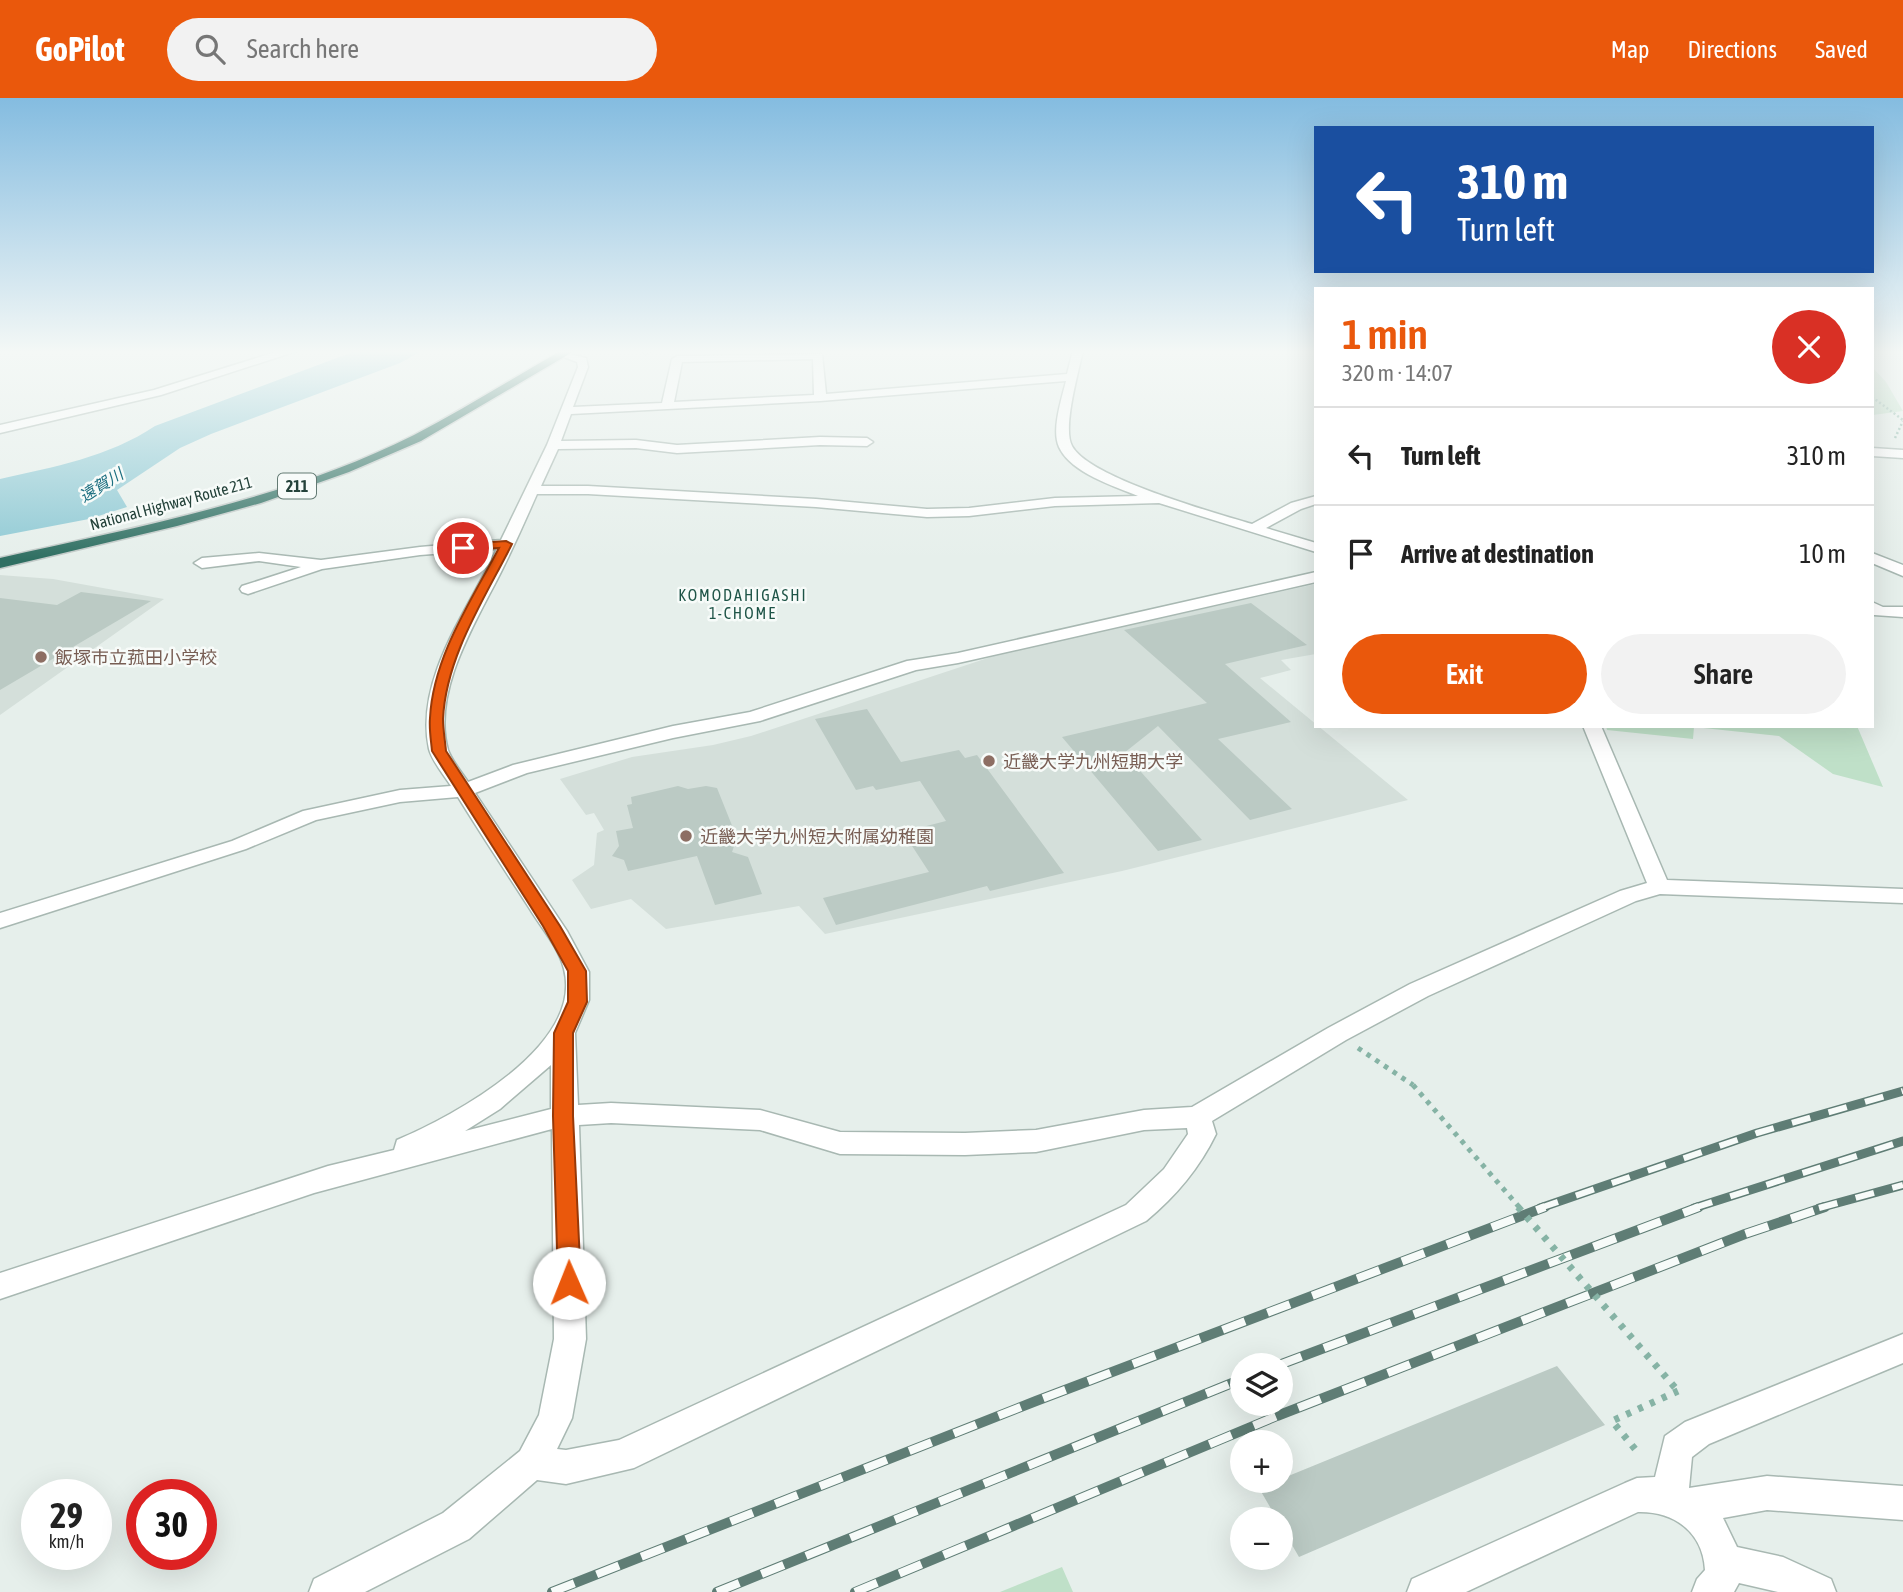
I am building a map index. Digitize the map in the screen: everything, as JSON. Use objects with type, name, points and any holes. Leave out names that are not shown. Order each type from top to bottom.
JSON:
[{"type":"highway","name":"National Highway Route 211","points":[[0,563],[172,523],[256,500],[344,469],[417,438],[449,420]]},
{"type":"street","points":[[0,429],[42,420]]},
{"type":"street","points":[[0,1286],[315,1182],[414,1145],[458,1123],[505,1093],[564,1033],[578,1002],[577,971],[439,751],[436,718],[444,678],[457,640],[564,420]]},
{"type":"street","points":[[1066,420],[1063,438],[1070,456],[1107,479],[1160,499],[1314,547]]},
{"type":"street","points":[[553,445],[636,444],[677,449],[820,441],[867,442]]},
{"type":"street","points":[[1874,453],[1903,454]]},
{"type":"street","points":[[531,490],[588,490],[816,502],[928,513],[969,512],[1055,502],[1160,499]]},
{"type":"street","points":[[1256,528],[1296,506],[1314,501]]},
{"type":"street","points":[[248,589],[321,565],[420,551],[506,544]]},
{"type":"street","points":[[202,563],[259,557],[321,565]]},
{"type":"street","points":[[1874,558],[1903,571]]},
{"type":"street","points":[[0,921],[239,845],[310,815],[400,796],[463,791],[520,769],[754,717],[913,665],[958,658],[1314,577]]},
{"type":"street","points":[[1874,608],[1880,612],[1903,612]]},
{"type":"street","points":[[1593,728],[1659,887]]},
{"type":"street","points":[[315,1182],[563,1116],[611,1114],[760,1120],[840,1143],[923,1144],[1036,1141],[1144,1120],[1197,1117],[1337,1034],[1419,990],[1628,896],[1659,887],[1903,896]]},
{"type":"street","points":[[327,1592],[456,1526],[532,1463],[555,1418],[570,1339],[563,1116],[564,1033]]},
{"type":"street","points":[[532,1463],[566,1467],[622,1456],[1136,1213],[1159,1194],[1194,1153],[1202,1134],[1197,1117]]},
{"type":"street","points":[[1818,1592],[1783,1575],[1718,1577],[1713,1532],[1679,1501],[1677,1447],[1697,1433],[1903,1348]]},
{"type":"street","points":[[1425,1592],[1637,1495],[1652,1493],[1679,1501],[1768,1493],[1903,1503]]},
{"type":"path","points":[[1337,1034],[1413,1085],[1678,1391],[1612,1421],[1634,1449]]},
{"type":"shaded area","name":"飯塚市立菰田小学校","points":[[0,575],[53,579],[164,599],[0,715]]},
{"type":"shaded area","name":"近畿大学九州短期大学","points":[[1314,584],[1314,654],[1281,660],[1291,670],[1260,678],[1314,723],[1314,728],[1321,728],[1408,800],[1122,871],[825,934],[799,906],[666,929],[631,899],[591,909],[572,880],[594,865],[597,833],[604,830],[594,813],[586,815],[560,779],[632,757],[713,745],[751,736],[1006,652]]},
{"type":"green space","points":[[1606,728],[1694,728],[1693,739]]},
{"type":"green space","points":[[1703,728],[1858,728],[1883,787],[1833,774],[1779,736]]},
{"type":"green space","points":[[1062,1567],[1073,1592],[1000,1592]]},
{"type":"water","name":"遠賀川","points":[[172,420],[249,420],[180,448],[117,490],[127,507],[89,519],[0,536],[0,479],[100,453]]},
{"type":"building","points":[[81,592],[151,601],[0,690],[0,598],[57,605]]},
{"type":"building","points":[[1251,603],[1307,645],[1225,664],[1291,722],[1218,739],[1292,809],[1250,820],[1158,726],[1124,753],[1202,840],[1158,851],[1062,737],[1207,703],[1124,630]]},
{"type":"building","points":[[867,709],[901,762],[959,750],[965,758],[977,755],[1064,873],[990,891],[987,886],[836,925],[823,898],[929,872],[903,832],[946,821],[920,781],[876,790],[873,786],[856,790],[815,719]]},
{"type":"building","points":[[678,786],[688,789],[706,786],[717,788],[737,838],[732,852],[748,857],[762,894],[715,905],[697,856],[628,871],[624,860],[612,856],[619,846],[616,831],[633,828],[627,805],[632,804],[631,797]]},
{"type":"building","points":[[1557,1366],[1605,1425],[1299,1557],[1293,1547],[1293,1507],[1270,1507],[1262,1493],[1293,1493],[1293,1474]]},
{"type":"railway","points":[[1540,1208],[1757,1133],[1903,1091]]},
{"type":"railway","points":[[1694,1208],[1903,1141]]},
{"type":"railway","points":[[1819,1208],[1903,1185]]},
{"type":"railway","points":[[552,1592],[1036,1401],[1545,1207]]},
{"type":"railway","points":[[1293,1360],[1699,1207]]},
{"type":"railway","points":[[855,1592],[1277,1416],[1745,1234],[1825,1207]]},
{"type":"railway","points":[[717,1592],[1230,1384]]},
{"type":"place","name":"飯塚市立菰田小学校","points":[[41,657]]},
{"type":"place","name":"近畿大学九州短期大学","points":[[989,761]]},
{"type":"place","name":"近畿大学九州短大附属幼稚園","points":[[686,836]]},
{"type":"district","name":"KOMODAHIGASHI 1-CHOME","points":[[743,604]]},
{"type":"route","points":[[463,548],[506,544],[457,640],[444,678],[436,718],[439,751],[577,971],[578,1002],[564,1033],[563,1116],[569,1283]]}]
